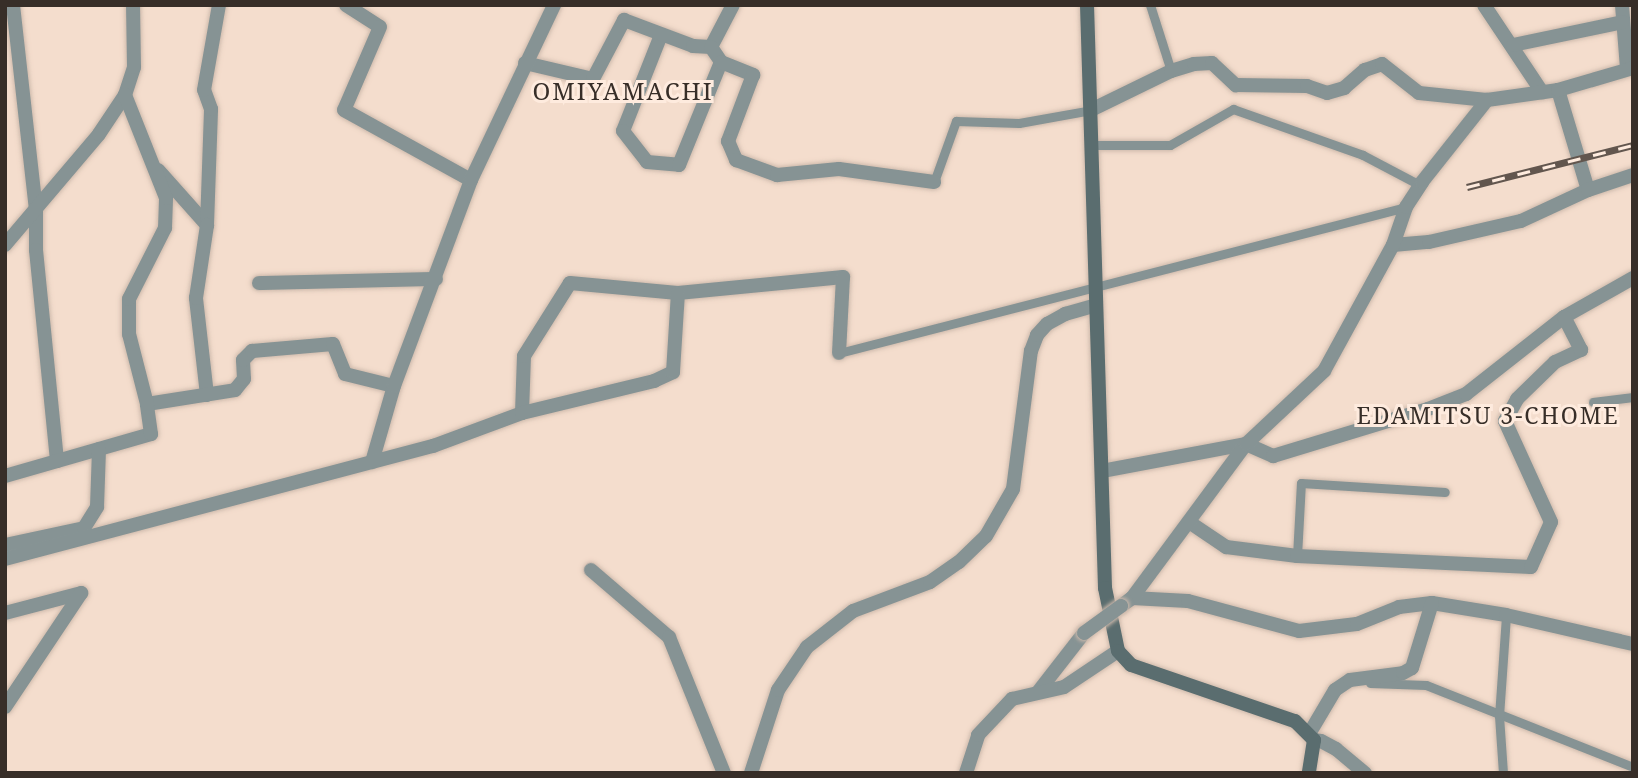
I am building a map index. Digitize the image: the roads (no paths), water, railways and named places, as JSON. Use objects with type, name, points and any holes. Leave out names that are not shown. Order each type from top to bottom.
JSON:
[{"type":"street","points":[[13,5],[36,209],[36,250],[57,461]]},
{"type":"street","points":[[5,246],[99,134],[125,95],[134,67],[133,5]]},
{"type":"street","points":[[207,395],[196,298],[207,225],[211,109],[205,90],[219,5]]},
{"type":"street","points":[[346,5],[380,27],[344,110],[471,180]]},
{"type":"street","points":[[372,462],[394,386],[471,180],[554,5]]},
{"type":"street","points":[[711,47],[733,5]]},
{"type":"street","points":[[1087,5],[1105,588],[1118,651],[1131,665],[1295,721],[1311,737],[1336,749],[1365,773]]},
{"type":"street","points":[[1484,5],[1542,92]]},
{"type":"street","points":[[1091,110],[1171,71],[1212,63],[1236,85],[1307,86],[1326,93],[1344,88],[1365,70],[1382,64],[1419,93],[1488,100],[1558,90],[1630,68],[1622,5]]},
{"type":"street","points":[[526,63],[593,79],[624,20],[693,46],[711,47]]},
{"type":"street","points":[[1513,45],[1623,22]]},
{"type":"street","points":[[661,36],[623,131],[647,162],[679,165],[721,62]]},
{"type":"street","points":[[711,47],[721,62],[754,75],[728,142],[736,160],[777,175],[839,169],[934,182]]},
{"type":"street","points":[[1558,90],[1588,190]]},
{"type":"street","points":[[5,477],[151,434],[147,404],[129,334],[129,299],[165,228],[166,198],[125,95]]},
{"type":"street","points":[[1038,692],[1084,633],[1126,602],[1246,444],[1324,371],[1393,245],[1406,207],[1420,185],[1488,100]]},
{"type":"street","points":[[150,160],[207,225]]},
{"type":"street","points":[[1393,245],[1429,242],[1521,221],[1588,190],[1633,175]]},
{"type":"street","points":[[522,413],[524,356],[570,283],[678,293],[843,277],[839,353]]},
{"type":"street","points":[[1102,471],[1246,444],[1273,456],[1428,409],[1466,394],[1564,317],[1633,278]]},
{"type":"street","points":[[259,283],[436,279]]},
{"type":"street","points":[[5,559],[433,446],[522,413],[654,381],[673,372],[678,293]]},
{"type":"street","points":[[751,773],[778,690],[807,647],[853,611],[930,582],[959,562],[986,536],[1013,489],[1031,351],[1037,335],[1047,324],[1065,314],[1096,305]]},
{"type":"street","points":[[1189,522],[1226,547],[1297,556],[1531,567],[1551,522],[1505,421],[1517,399],[1555,362],[1581,349],[1564,317]]},
{"type":"street","points":[[147,404],[235,390],[244,379],[243,360],[252,351],[333,344],[345,374],[394,386]]},
{"type":"street","points":[[5,545],[84,528],[97,507],[99,449]]},
{"type":"street","points":[[591,570],[669,637],[724,773]]},
{"type":"street","points":[[5,613],[81,593],[5,707]]},
{"type":"street","points":[[1126,602],[1188,601],[1299,631],[1357,624],[1399,607],[1432,603],[1506,615],[1633,644]]},
{"type":"street","points":[[1309,773],[1311,737],[1335,690],[1345,683],[1403,673],[1412,668],[1432,603]]},
{"type":"street","points":[[966,773],[978,735],[1012,699],[1064,687],[1118,651]]},
{"type":"lane","points":[[1150,5],[1171,71]]},
{"type":"lane","points":[[1092,145],[1170,145],[1233,109],[1363,155],[1420,185]]},
{"type":"lane","points":[[934,182],[956,121],[1019,123],[1091,110]]},
{"type":"lane","points":[[839,353],[1406,207]]},
{"type":"lane","points":[[1593,402],[1633,397]]},
{"type":"lane","points":[[1297,556],[1301,483],[1446,492]]},
{"type":"lane","points":[[1503,773],[1499,716],[1506,615]]},
{"type":"lane","points":[[1345,683],[1426,685],[1633,767]]},
{"type":"railway","points":[[1467,187],[1633,145]]},
{"type":"district","name":"OMIYAMACHI","points":[[623,91]]},
{"type":"district","name":"EDAMITSU 3-CHOME","points":[[1488,415]]}]
